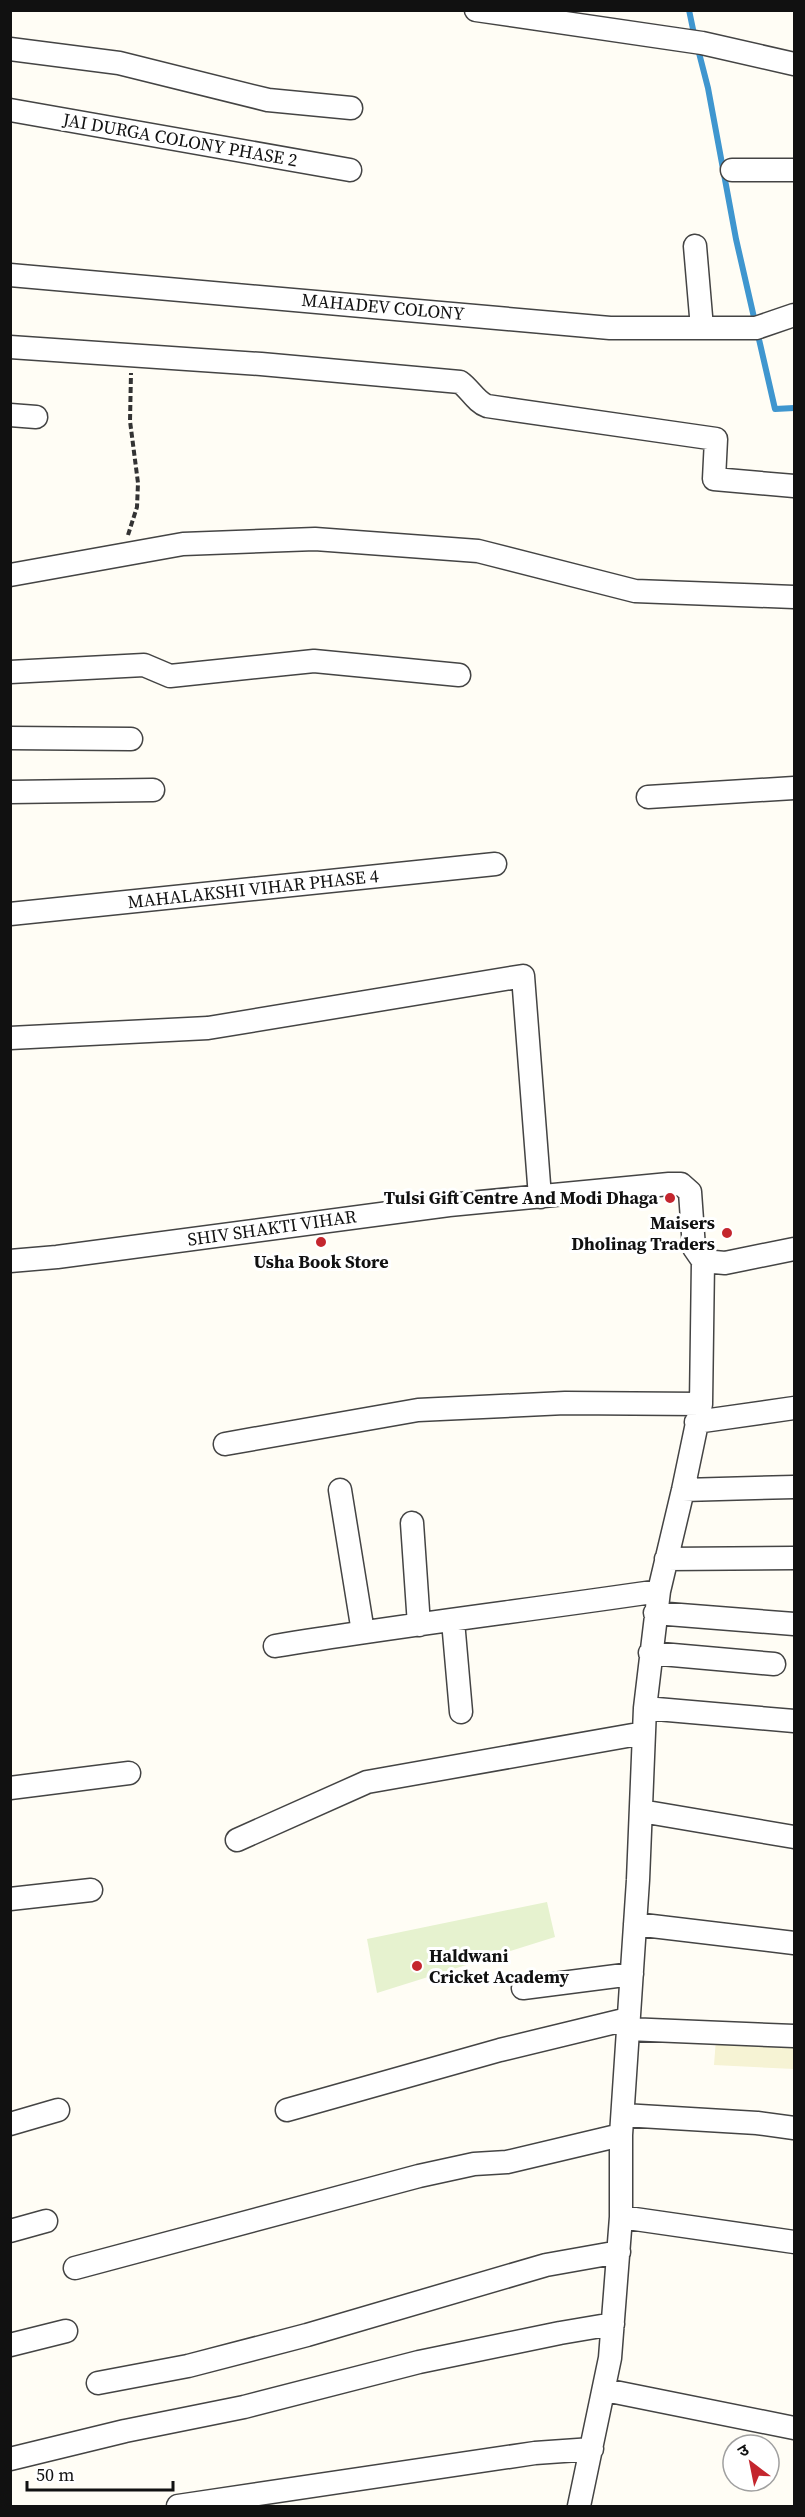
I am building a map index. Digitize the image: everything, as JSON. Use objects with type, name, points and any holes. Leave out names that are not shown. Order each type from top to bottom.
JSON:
[{"type":"street","points":[[476,10],[702,43],[795,64]]},
{"type":"street","points":[[10,49],[119,63],[268,100],[351,108]]},
{"type":"street","name":"JAI DURGA COLONY PHASE 2","points":[[10,110],[350,170]]},
{"type":"street","points":[[732,170],[795,170]]},
{"type":"street","points":[[695,246],[702,328]]},
{"type":"street","name":"MAHADEV COLONY","points":[[10,275],[610,328],[756,328],[795,315]]},
{"type":"street","points":[[10,347],[261,364],[460,382],[468,388],[480,404],[487,406],[717,439],[714,479],[795,486]]},
{"type":"street","points":[[10,415],[36,417]]},
{"type":"street","points":[[10,575],[183,544],[326,540],[478,551],[635,591],[795,597]]},
{"type":"street","points":[[10,672],[144,665],[170,676],[315,661],[459,675]]},
{"type":"street","points":[[10,738],[131,739]]},
{"type":"street","points":[[648,797],[795,788]]},
{"type":"street","points":[[10,792],[153,790]]},
{"type":"street","name":"MAHALAKSHI VIHAR PHASE 4","points":[[10,914],[495,864]]},
{"type":"street","points":[[10,1038],[208,1028],[523,976],[540,1197]]},
{"type":"street","name":"SHIV SHAKTI VIHAR","points":[[10,1261],[57,1257],[449,1204],[681,1184],[690,1192],[694,1248],[703,1261]]},
{"type":"street","points":[[579,2506],[605,2390],[613,2324],[621,2217],[622,2125],[635,1924],[645,1708],[657,1602],[684,1490],[699,1413],[703,1261],[725,1263],[795,1250]]},
{"type":"street","points":[[225,1444],[418,1410],[565,1403],[699,1413],[795,1408]]},
{"type":"street","points":[[684,1490],[795,1487]]},
{"type":"street","points":[[340,1490],[363,1632]]},
{"type":"street","points":[[412,1523],[419,1625]]},
{"type":"street","points":[[666,1559],[795,1558]]},
{"type":"street","points":[[275,1646],[419,1625],[657,1602],[795,1624]]},
{"type":"street","points":[[453,1622],[461,1712]]},
{"type":"street","points":[[650,1653],[774,1664]]},
{"type":"street","points":[[645,1708],[795,1721]]},
{"type":"street","points":[[237,1840],[367,1782],[644,1732]]},
{"type":"street","points":[[10,1788],[129,1773]]},
{"type":"street","points":[[641,1811],[795,1837]]},
{"type":"street","points":[[10,1899],[91,1890]]},
{"type":"street","points":[[635,1924],[795,1943]]},
{"type":"street","points":[[523,1988],[632,1974]]},
{"type":"street","points":[[287,2110],[500,2050],[627,2024],[795,2036]]},
{"type":"street","points":[[10,2124],[58,2110]]},
{"type":"street","points":[[75,2268],[419,2176],[474,2164],[507,2162],[622,2125],[757,2123],[795,2128]]},
{"type":"street","points":[[621,2217],[795,2242]]},
{"type":"street","points":[[10,2231],[46,2221]]},
{"type":"street","points":[[98,2383],[188,2366],[307,2335],[546,2265],[619,2252]]},
{"type":"street","points":[[10,2459],[125,2431],[244,2407],[418,2362],[613,2324]]},
{"type":"street","points":[[10,2345],[66,2331]]},
{"type":"street","points":[[605,2390],[795,2428]]},
{"type":"street","points":[[178,2506],[535,2453],[592,2449]]},
{"type":"path","points":[[122,556],[137,507],[138,483],[130,421],[132,356]]},
{"type":"shaded area","points":[[716,2039],[794,2042],[794,2069],[714,2065]]},
{"type":"green space","name":"Haldwani Cricket Academy","points":[[547,1902],[555,1937],[377,1993],[367,1939]]},
{"type":"waterway","points":[[689,10],[694,34]]},
{"type":"waterway","points":[[698,49],[708,88],[736,239],[775,409],[794,408]]},
{"type":"place","name":"Tulsi Gift Centre And Modi Dhaga","points":[[670,1198]]},
{"type":"place","name":"Maisers Dholinag Traders","points":[[727,1233]]},
{"type":"place","name":"Usha Book Store","points":[[321,1242]]},
{"type":"place","name":"Haldwani Cricket Academy","points":[[417,1966]]}]
